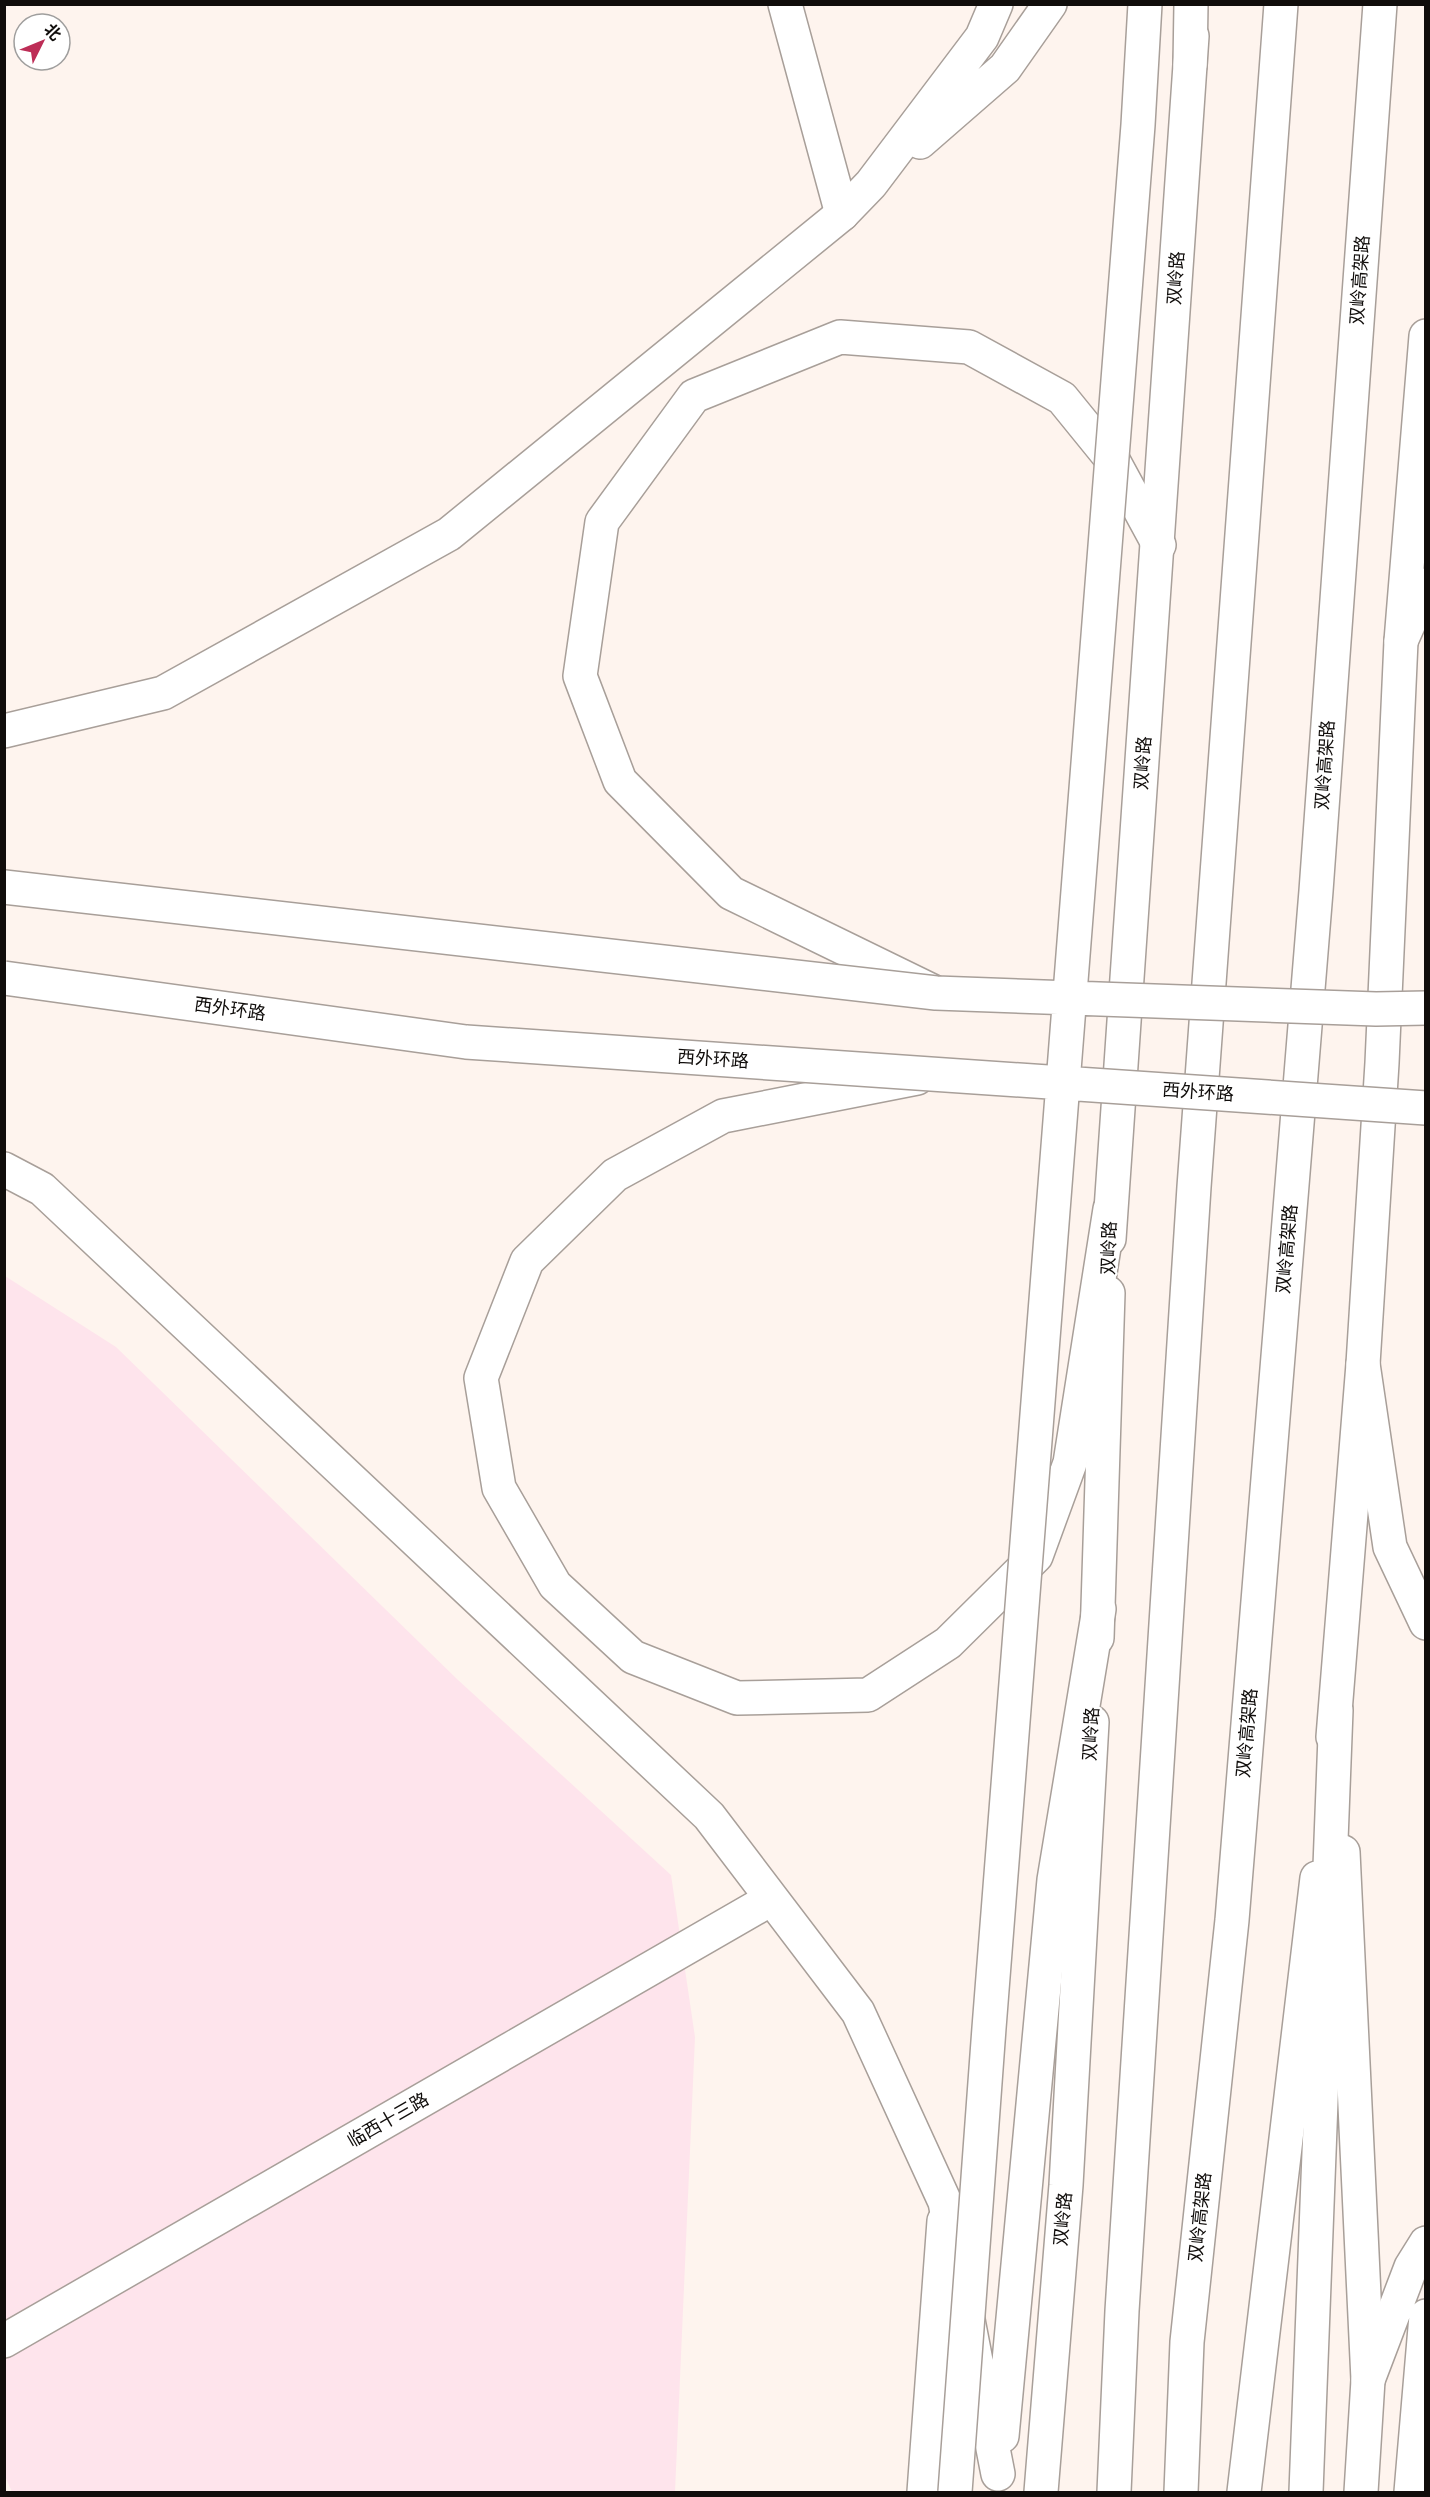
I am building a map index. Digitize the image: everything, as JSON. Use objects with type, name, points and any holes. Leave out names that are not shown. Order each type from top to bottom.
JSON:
[{"type":"main road","points":[[786,4],[842,214]]},
{"type":"main road","points":[[871,184],[982,37],[996,4]]},
{"type":"main road","points":[[4,731],[163,693],[449,534],[842,214],[871,184],[1005,69],[1050,4]]},
{"type":"main road","points":[[955,2493],[989,2016],[1138,125],[1145,4]]},
{"type":"main road","name":"双岭路","points":[[1041,2493],[1066,2185],[1099,1610],[1110,1209],[1159,545],[1193,4]]},
{"type":"main road","points":[[1114,2493],[1122,2311],[1194,1187],[1281,4]]},
{"type":"main road","name":"双岭高架路","points":[[1181,2493],[1187,2342],[1232,1920],[1316,891],[1380,4]]},
{"type":"main road","points":[[1244,2493],[1336,1710],[1363,1364],[1382,1062],[1401,641],[1425,336]]},
{"type":"main road","points":[[936,993],[731,892],[620,781],[580,676],[602,522],[694,396],[840,338],[969,347],[1062,398],[1114,462],[1159,545]]},
{"type":"main road","points":[[1401,641],[1425,585]]},
{"type":"main road","points":[[4,887],[936,993],[1376,1009],[1425,1008]]},
{"type":"main road","name":"西外环路","points":[[4,978],[466,1042],[1425,1108]]},
{"type":"main road","points":[[1376,1009],[1425,1002]]},
{"type":"main road","points":[[937,1074],[723,1116],[615,1174],[527,1261],[481,1378],[499,1488],[555,1585],[633,1657],[737,1698],[868,1695],[948,1643],[1036,1556],[1070,1462],[1110,1209]]},
{"type":"main road","points":[[4,1169],[42,1189],[708,1816],[858,2013],[945,2202],[998,2483]]},
{"type":"main road","points":[[1363,1364],[1390,1547],[1425,1623]]},
{"type":"main road","points":[[998,2483],[1054,1880],[1099,1610]]},
{"type":"main road","points":[[1336,1710],[1368,2380],[1361,2493]]},
{"type":"main road","points":[[1306,2493],[1336,1710]]},
{"type":"main road","name":"临西十三路","points":[[4,2341],[771,1899]]},
{"type":"main road","points":[[924,2493],[945,2202]]},
{"type":"main road","points":[[1368,2380],[1411,2267],[1425,2243]]},
{"type":"main road","points":[[1411,2493],[1425,2316]]},
{"type":"shaded area","points":[[5,1276],[116,1347],[458,1680],[671,1875],[695,2037],[675,2492],[12,2492],[5,2476]]}]
